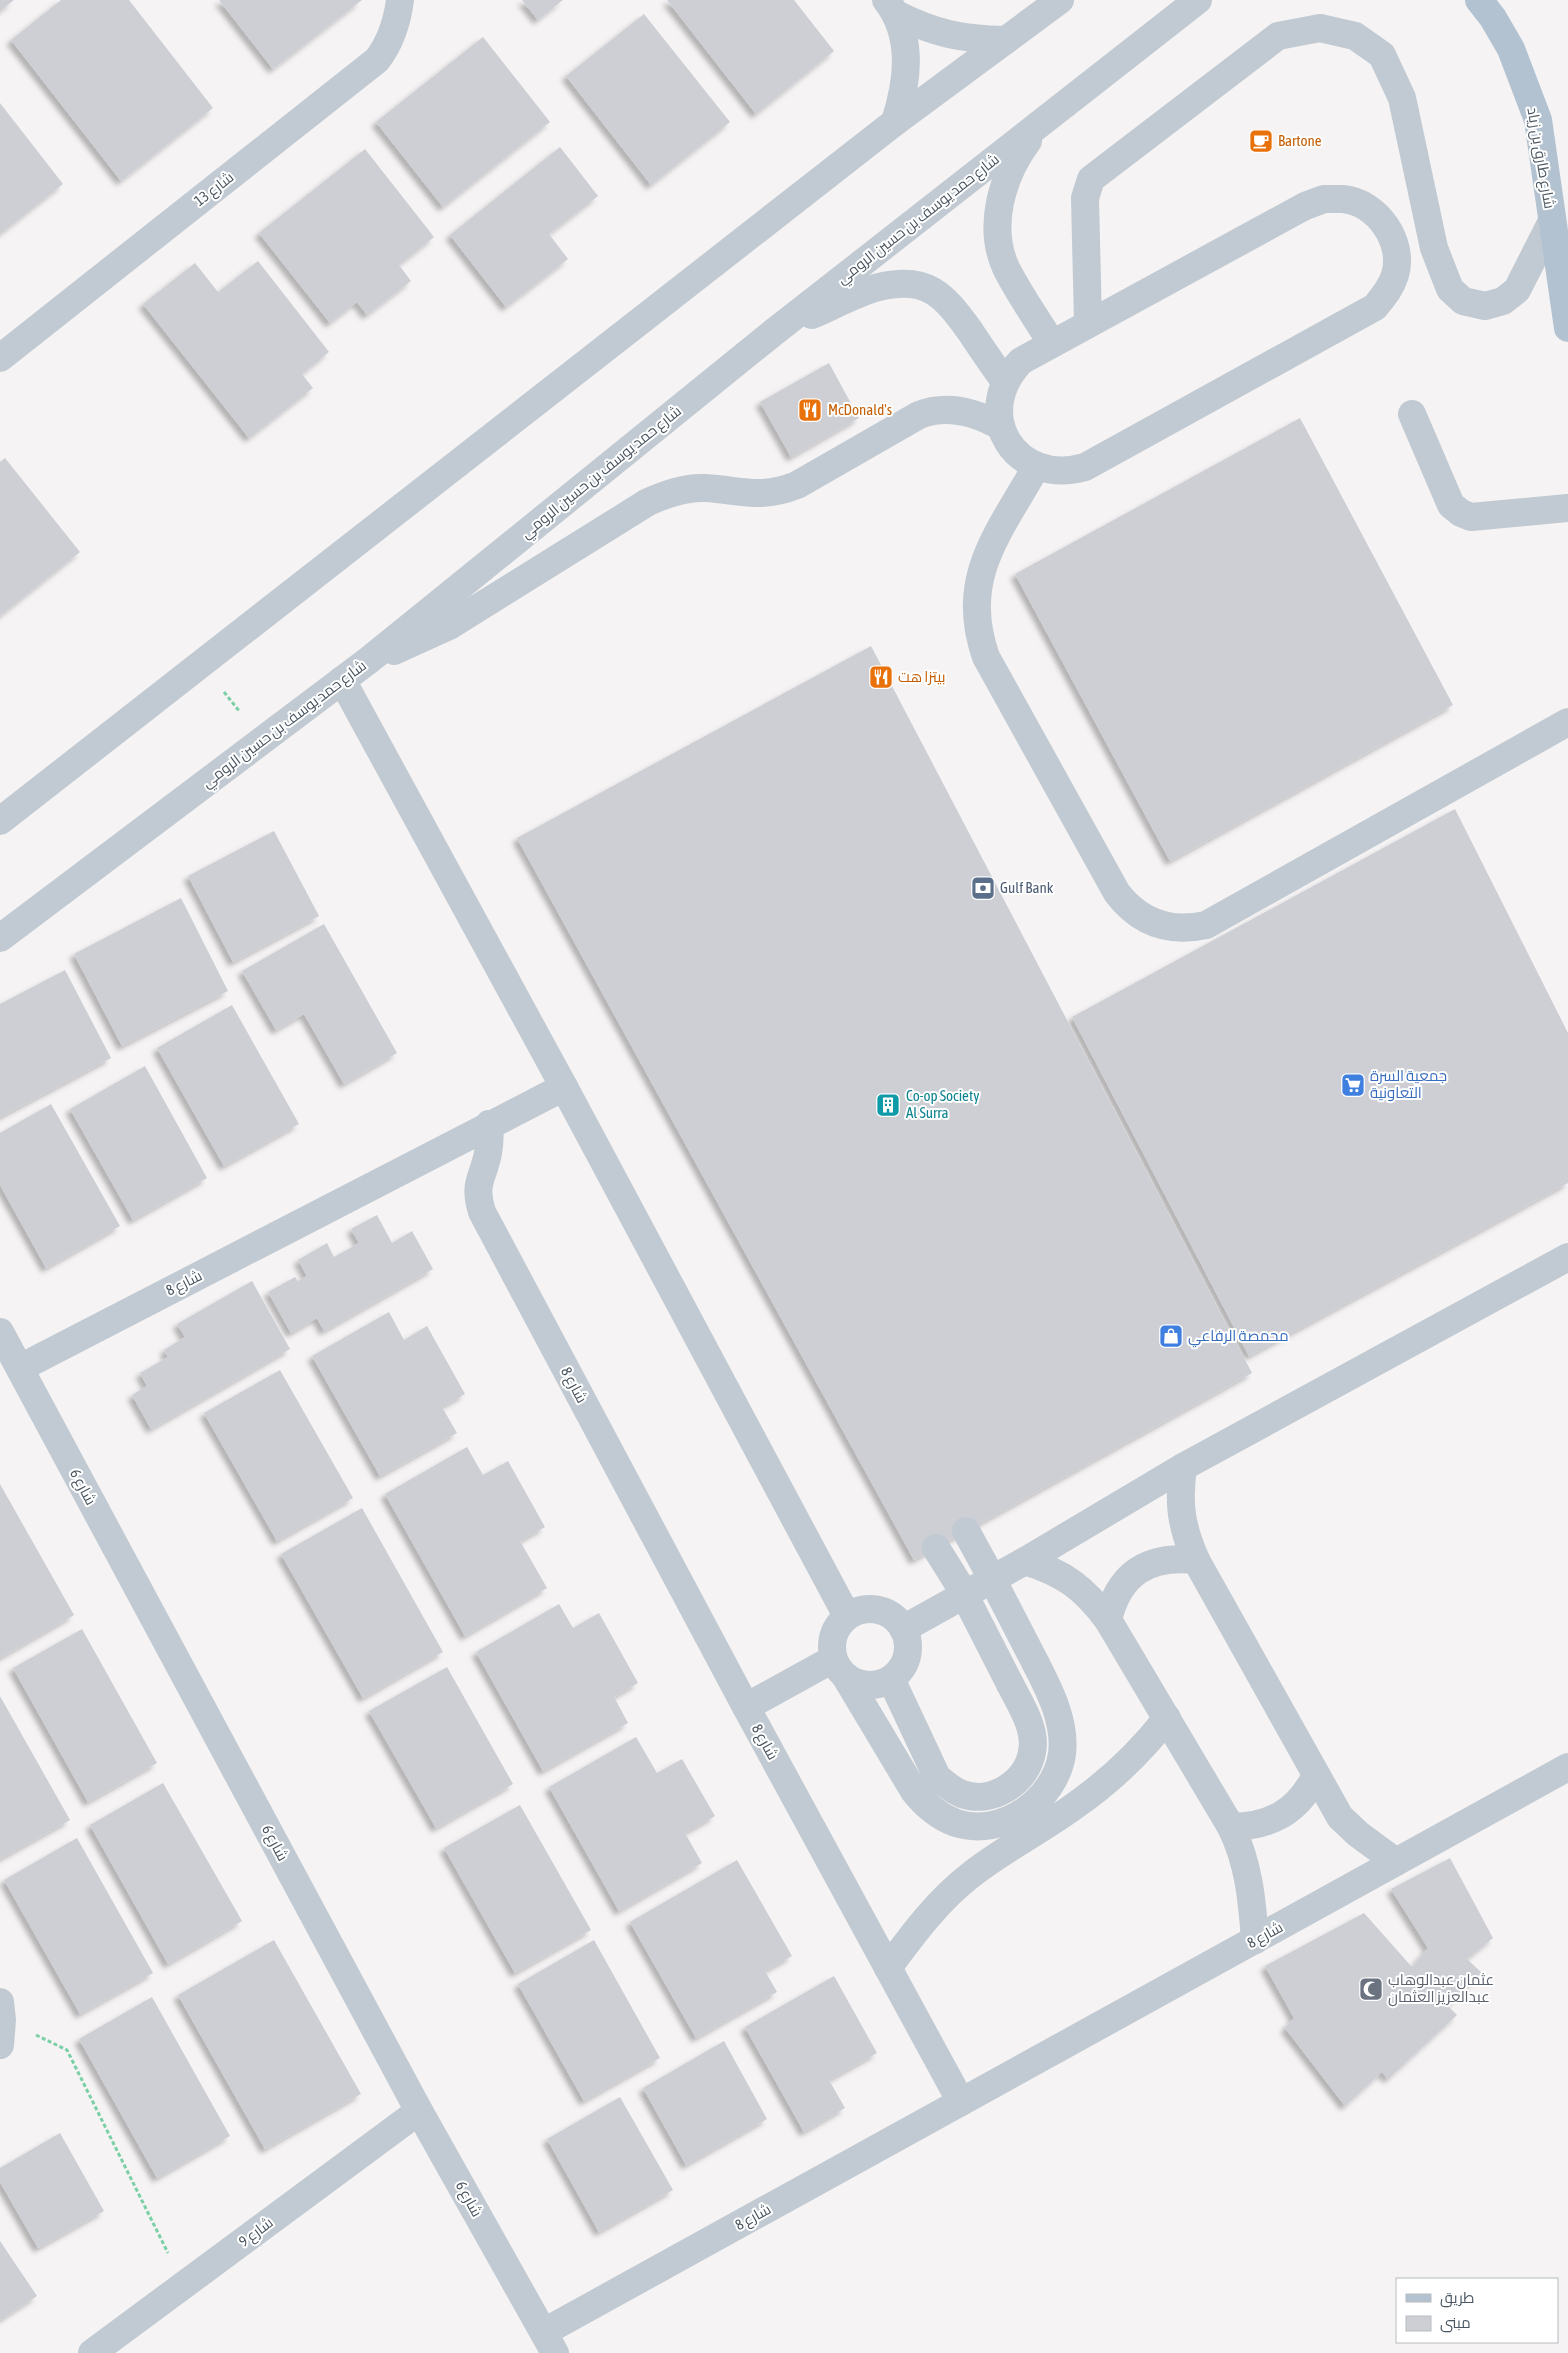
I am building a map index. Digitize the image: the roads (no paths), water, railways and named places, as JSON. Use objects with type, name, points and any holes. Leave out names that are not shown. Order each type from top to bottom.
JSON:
[{"type":"main road","name":"شارع طارق بن زياد","points":[[1478,0],[1493,18],[1511,49],[1538,120],[1568,328]]},
{"type":"street","name":"شارع 13","points":[[0,358],[377,60],[386,48],[392,35],[400,0]]},
{"type":"street","points":[[0,821],[895,122],[1060,0]]},
{"type":"street","name":"شارع حمد يوسف بن حسين الرومي","points":[[0,938],[369,660],[774,332],[1198,0]]},
{"type":"street","points":[[891,7],[922,27],[948,36],[1006,40]]},
{"type":"street","points":[[891,7],[904,40],[907,68],[904,96],[895,122]]},
{"type":"street","points":[[1088,324],[1085,198],[1091,180],[1278,36],[1320,28],[1355,36],[1382,55],[1402,98],[1434,248],[1450,289],[1463,300],[1485,306],[1503,301],[1517,290],[1552,221]]},
{"type":"street","points":[[1052,344],[1007,268],[999,240],[998,223],[1002,194],[1011,166],[1030,138],[1066,103]]},
{"type":"street","points":[[1324,199],[1345,199],[1363,206],[1380,217],[1391,234],[1396,254],[1395,274],[1387,292],[1374,308],[1085,467],[1069,472],[1052,472],[1036,467],[1012,449],[1000,426],[1000,396],[1005,382],[1021,361],[1088,324],[1305,206],[1324,199]]},
{"type":"street","points":[[774,332],[877,287],[898,284],[925,286],[937,291],[951,304],[1005,382]]},
{"type":"street","points":[[369,660],[404,648],[449,626],[648,502],[662,496],[689,489],[705,488],[747,494],[781,492],[797,485],[919,415],[932,411],[965,412],[985,418],[1000,426]]},
{"type":"street","points":[[1412,414],[1451,505],[1461,513],[1471,517],[1568,508]]},
{"type":"street","points":[[1036,467],[984,563],[975,601],[979,639],[986,657],[1117,893],[1128,906],[1156,924],[1189,929],[1206,925],[1568,722]]},
{"type":"street","points":[[342,680],[564,1087],[848,1616]]},
{"type":"street","points":[[489,1124],[564,1087]]},
{"type":"street","name":"شارع 8","points":[[20,1368],[489,1124],[488,1153],[478,1181],[478,1197],[482,1212],[746,1707],[961,2102]]},
{"type":"street","points":[[903,1629],[1025,1561],[1184,1468],[1568,1257]]},
{"type":"street","name":"شارع 6","points":[[0,1332],[419,2111],[549,2343]]},
{"type":"street","points":[[1184,1468],[1180,1491],[1181,1515],[1186,1538],[1196,1560],[1340,1817],[1358,1834],[1396,1862]]},
{"type":"street","points":[[840,1669],[869,1686],[882,1684],[891,1679],[906,1660],[908,1648],[903,1629],[892,1616],[882,1611],[859,1610],[839,1624],[833,1635],[831,1647],[840,1669],[914,1791],[925,1805],[940,1816],[957,1823],[972,1826],[987,1825],[1018,1816],[1032,1807],[1044,1795],[1056,1776],[1062,1754],[1062,1732],[1056,1708],[1036,1664],[966,1531]]},
{"type":"street","points":[[891,1679],[937,1776],[950,1788],[964,1795],[979,1797],[993,1794],[1006,1789],[1018,1779],[1028,1766],[1032,1752],[1032,1736],[1028,1722],[961,1588],[936,1548]]},
{"type":"street","points":[[1108,1620],[1113,1601],[1123,1583],[1138,1570],[1156,1561],[1176,1558],[1196,1560]]},
{"type":"street","points":[[1025,1561],[1050,1569],[1073,1582],[1093,1599],[1108,1620],[1231,1826],[1242,1849],[1248,1874],[1255,1940]]},
{"type":"street","points":[[746,1707],[840,1669]]},
{"type":"street","points":[[888,1968],[916,1929],[941,1902],[971,1875],[1072,1808],[1109,1780],[1132,1760],[1167,1718]]},
{"type":"street","name":"شارع 8","points":[[549,2343],[961,2102],[1568,1767]]},
{"type":"street","points":[[1231,1826],[1262,1824],[1289,1811],[1316,1775]]},
{"type":"street","name":"شارع 9","points":[[92,2353],[419,2111]]},
{"type":"place","name":"Bartone","points":[[1261,141]]},
{"type":"place","name":"McDonald's","points":[[810,410]]},
{"type":"place","name":"بيتزا هت","points":[[881,677]]},
{"type":"place","name":"Gulf Bank","points":[[983,888]]},
{"type":"place","name":"جمعية السرة التعاونية","points":[[1353,1085]]},
{"type":"place","name":"Co-op Society Al Surra","points":[[888,1105]]},
{"type":"place","name":"محمصة الرفاعي","points":[[1171,1336]]},
{"type":"place","name":"عثمان عبدالوهاب عبدالعزيز العثمان","points":[[1371,1989]]}]
